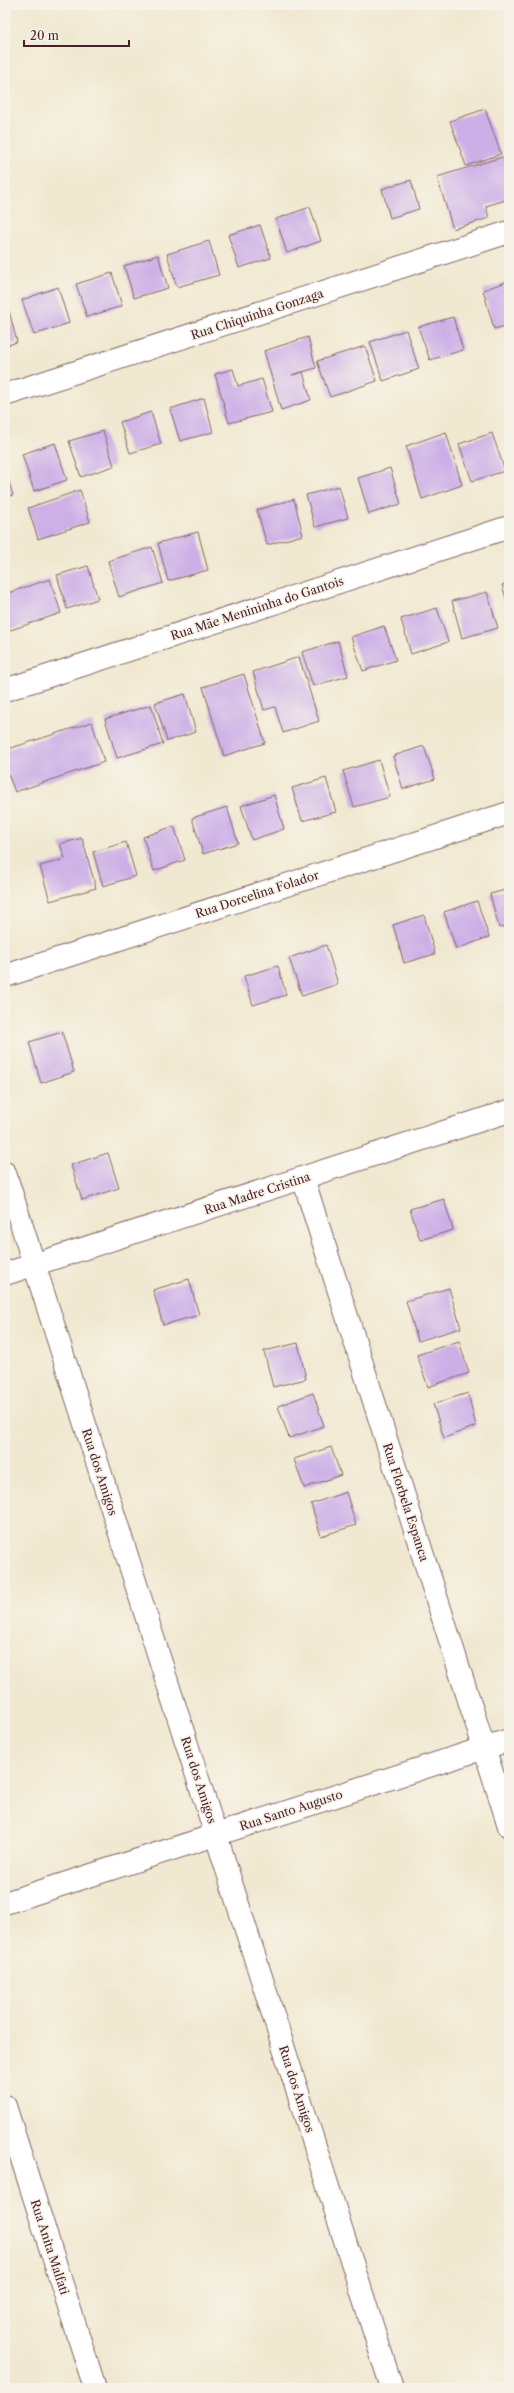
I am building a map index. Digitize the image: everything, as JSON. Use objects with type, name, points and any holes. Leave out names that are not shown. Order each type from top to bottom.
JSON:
[{"type":"street","name":"Rua Chiquinha Gonzaga","points":[[5,395],[509,232]]},
{"type":"street","name":"Rua Mãe Menininha do Gantois","points":[[5,690],[509,527]]},
{"type":"street","name":"Rua Dorcelina Folador","points":[[5,976],[509,813]]},
{"type":"street","name":"Rua Madre Cristina","points":[[5,1274],[509,1111]]},
{"type":"street","name":"Rua dos Amigos","points":[[5,1173],[392,2388]]},
{"type":"street","name":"Rua Florbela Espanca","points":[[303,1178],[509,1826]]},
{"type":"street","name":"Rua Santo Augusto","points":[[5,1903],[509,1740]]},
{"type":"street","name":"Rua Anita Malfati","points":[[5,2106],[95,2388]]},
{"type":"building","points":[[485,109],[501,154],[466,166],[450,121]]},
{"type":"building","points":[[505,156],[509,168],[509,199],[486,206],[489,218],[453,229],[437,177]]},
{"type":"building","points":[[411,180],[419,209],[390,218],[382,189]]},
{"type":"building","points":[[310,207],[321,241],[287,253],[276,219]]},
{"type":"building","points":[[260,225],[271,258],[239,268],[228,235]]},
{"type":"building","points":[[209,241],[219,275],[177,287],[167,254]]},
{"type":"building","points":[[158,255],[168,288],[134,298],[124,266]]},
{"type":"building","points":[[112,273],[122,306],[87,317],[76,284]]},
{"type":"building","points":[[509,281],[509,325],[494,329],[483,290]]},
{"type":"building","points":[[58,287],[69,323],[34,335],[22,300]]},
{"type":"building","points":[[8,307],[17,342],[5,346],[5,308]]},
{"type":"building","points":[[453,317],[463,350],[430,360],[418,327]]},
{"type":"building","points":[[406,330],[419,369],[383,381],[370,342]]},
{"type":"building","points":[[308,337],[316,368],[292,375],[303,372],[311,400],[281,410],[264,351]]},
{"type":"building","points":[[365,346],[377,381],[330,397],[317,361]]},
{"type":"building","points":[[233,369],[238,386],[262,379],[272,412],[229,423],[215,374]]},
{"type":"building","points":[[204,398],[213,432],[180,441],[170,409]]},
{"type":"building","points":[[151,412],[161,444],[130,453],[120,422]]},
{"type":"building","points":[[103,431],[114,466],[81,477],[69,441]]},
{"type":"building","points":[[446,432],[462,485],[422,499],[406,446]]},
{"type":"building","points":[[492,433],[505,471],[472,481],[459,444]]},
{"type":"building","points":[[55,443],[67,480],[34,491],[22,454]]},
{"type":"building","points":[[390,468],[401,504],[369,514],[358,478]]},
{"type":"building","points":[[5,469],[13,495],[5,497]]},
{"type":"building","points":[[339,486],[348,518],[315,527],[306,495]]},
{"type":"building","points":[[80,490],[90,522],[38,539],[28,508]]},
{"type":"building","points":[[294,499],[303,535],[267,545],[257,510]]},
{"type":"building","points":[[198,532],[208,570],[168,581],[158,543]]},
{"type":"building","points":[[152,547],[163,583],[119,597],[108,561]]},
{"type":"building","points":[[88,566],[98,599],[67,609],[57,575]]},
{"type":"building","points":[[50,579],[61,613],[5,632],[5,594]]},
{"type":"building","points":[[509,582],[509,608],[502,585]]},
{"type":"building","points":[[487,592],[498,628],[462,638],[452,601]]},
{"type":"building","points":[[437,608],[448,642],[411,654],[401,619]]},
{"type":"building","points":[[384,626],[396,660],[363,671],[351,637]]},
{"type":"building","points":[[338,641],[348,676],[313,686],[302,652]]},
{"type":"building","points":[[299,657],[319,721],[283,733],[275,707],[264,710],[253,672]]},
{"type":"building","points":[[244,674],[265,743],[224,756],[203,687]]},
{"type":"building","points":[[185,694],[196,732],[167,741],[155,703]]},
{"type":"building","points":[[151,705],[163,744],[117,758],[105,719]]},
{"type":"building","points":[[92,722],[104,762],[15,792],[5,766],[5,750]]},
{"type":"building","points":[[424,746],[435,779],[403,789],[393,756]]},
{"type":"building","points":[[379,760],[390,797],[354,807],[343,771]]},
{"type":"building","points":[[326,778],[336,812],[302,821],[292,788]]},
{"type":"building","points":[[274,795],[284,829],[252,840],[241,806]]},
{"type":"building","points":[[227,807],[238,843],[203,854],[192,818]]},
{"type":"building","points":[[174,826],[185,860],[154,871],[143,837]]},
{"type":"building","points":[[82,838],[96,888],[50,901],[40,866],[65,859],[60,844]]},
{"type":"building","points":[[126,842],[136,876],[103,886],[93,852]]},
{"type":"building","points":[[509,889],[509,925],[499,928],[490,894]]},
{"type":"building","points":[[477,901],[489,937],[456,949],[444,912]]},
{"type":"building","points":[[424,915],[435,954],[404,963],[393,925]]},
{"type":"building","points":[[326,945],[338,984],[302,996],[289,958]]},
{"type":"building","points":[[278,966],[286,995],[253,1005],[244,976]]},
{"type":"building","points":[[62,1032],[74,1072],[41,1083],[29,1042]]},
{"type":"building","points":[[108,1153],[119,1188],[82,1200],[71,1165]]},
{"type":"building","points":[[444,1199],[453,1230],[420,1240],[410,1209]]},
{"type":"building","points":[[189,1279],[199,1315],[163,1325],[153,1290]]},
{"type":"building","points":[[449,1288],[461,1328],[418,1341],[406,1301]]},
{"type":"building","points":[[459,1341],[469,1373],[428,1387],[417,1355]]},
{"type":"building","points":[[298,1343],[306,1379],[273,1387],[264,1351]]},
{"type":"building","points":[[313,1393],[324,1426],[289,1438],[278,1406]]},
{"type":"building","points":[[468,1393],[476,1426],[444,1438],[433,1404]]},
{"type":"building","points":[[331,1447],[341,1475],[304,1488],[294,1459]]},
{"type":"building","points":[[346,1492],[356,1525],[321,1536],[311,1504]]}]
